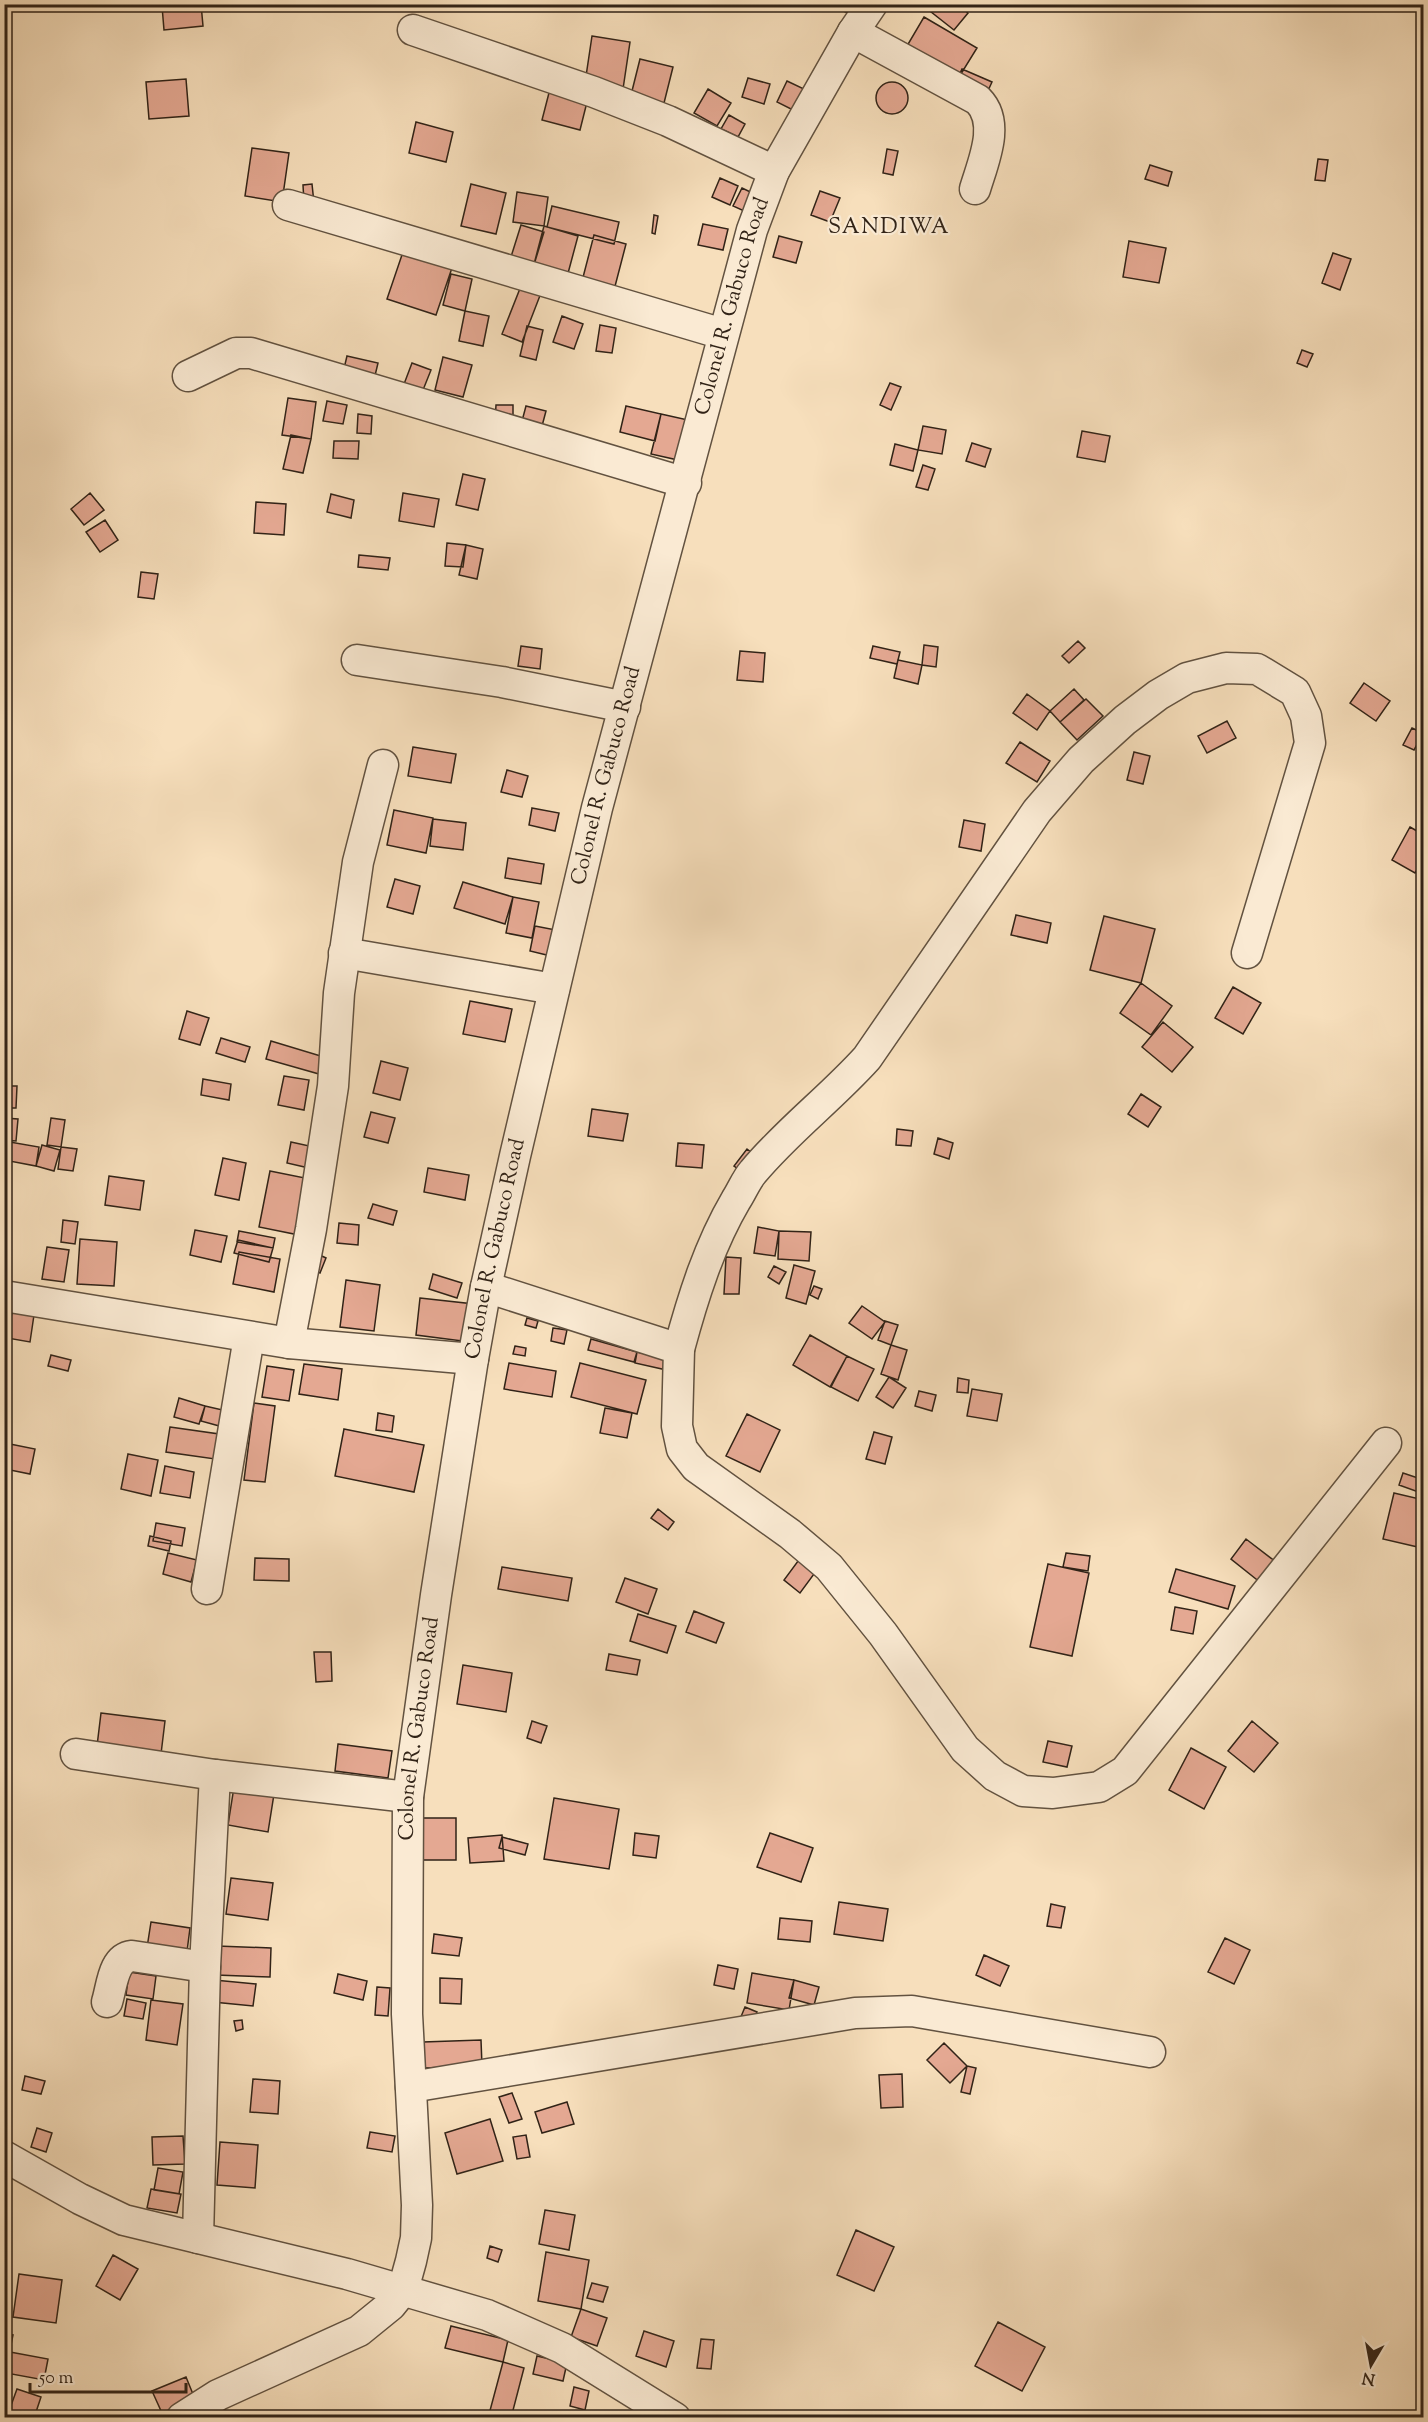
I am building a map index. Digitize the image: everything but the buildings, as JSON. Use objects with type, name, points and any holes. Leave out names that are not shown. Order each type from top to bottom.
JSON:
[{"type":"street","name":"Colonel R. Gabuco Road","points":[[182,2418],[218,2395],[359,2331],[391,2305],[403,2290],[416,2238],[417,2205],[406,1980],[408,1797],[434,1606],[486,1287],[597,807],[752,231],[774,171],[853,32],[872,4]]},
{"type":"street","points":[[413,30],[668,121],[774,171]]},
{"type":"street","points":[[853,32],[978,100],[987,109],[990,128],[975,189]]},
{"type":"street","points":[[288,205],[723,334]]},
{"type":"street","points":[[188,376],[236,353],[251,353],[686,483]]},
{"type":"street","points":[[357,660],[501,682],[625,707]]},
{"type":"street","points":[[1247,953],[1310,743],[1306,716],[1295,692],[1257,669],[1226,668],[1186,678],[1125,720],[1081,760],[1037,811],[867,1058],[844,1084],[752,1173],[713,1244],[692,1300],[679,1349],[677,1426],[682,1449],[696,1467],[790,1534],[829,1567],[883,1634],[964,1749],[995,1776],[1023,1791],[1053,1793],[1099,1786],[1125,1771],[1386,1443]]},
{"type":"street","points":[[289,1343],[333,1086],[344,953],[358,862],[383,765]]},
{"type":"street","points":[[344,953],[554,989]]},
{"type":"street","points":[[486,1287],[679,1349]]},
{"type":"street","points":[[4,1296],[289,1343],[473,1359]]},
{"type":"street","points":[[207,1589],[249,1337]]},
{"type":"street","points":[[76,1754],[215,1774],[408,1797]]},
{"type":"street","points":[[198,2238],[205,1967],[215,1774]]},
{"type":"street","points":[[107,2002],[118,1962],[125,1956],[205,1967]]},
{"type":"street","points":[[411,2088],[855,2013],[912,2011],[1150,2052]]},
{"type":"street","points":[[4,2156],[80,2199],[124,2220],[403,2290],[487,2315],[562,2348],[675,2418]]},
{"type":"district","name":"SANDIWA","points":[[889,228]]}]
